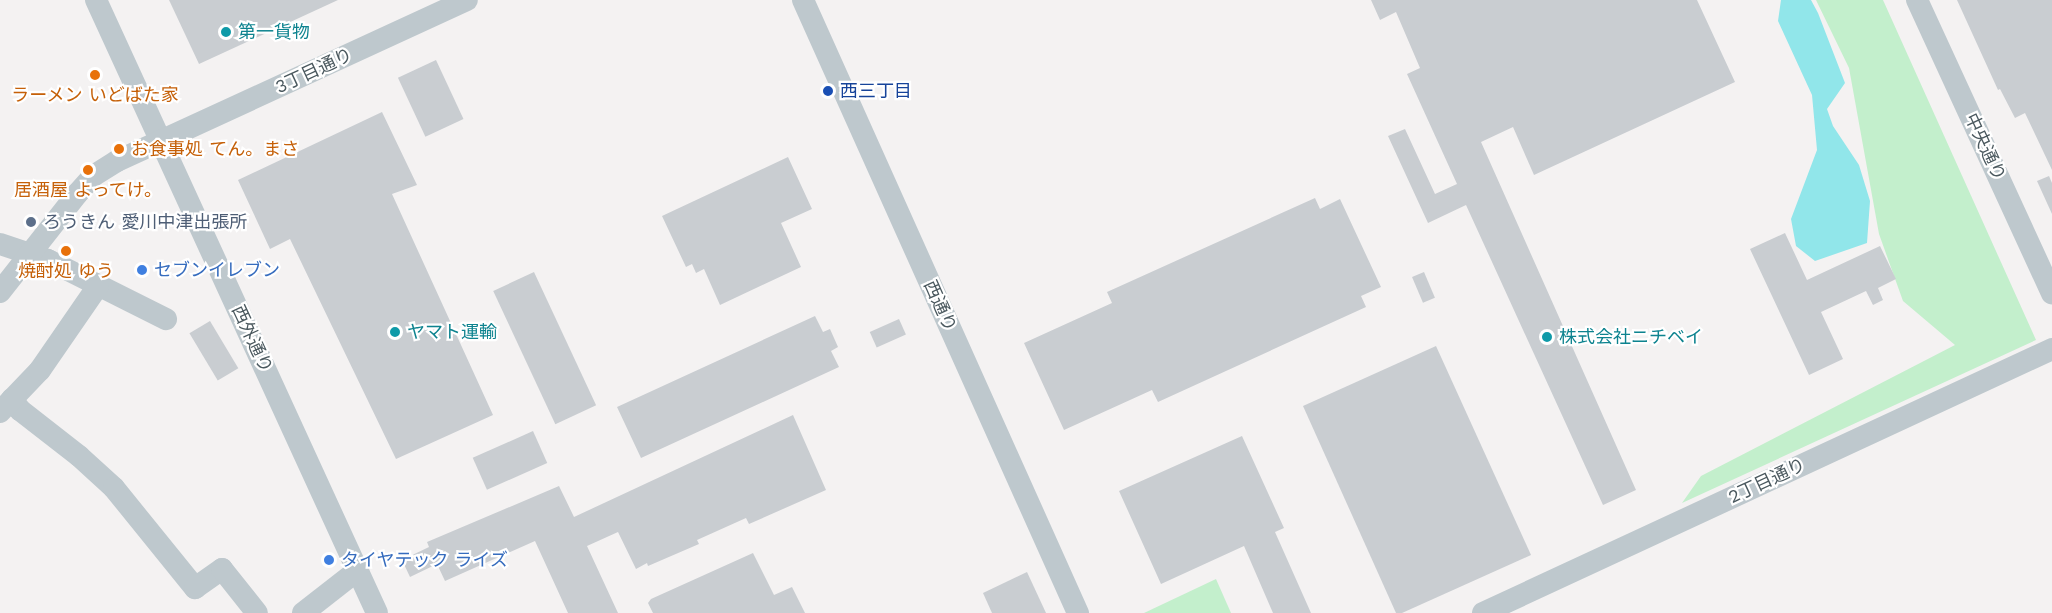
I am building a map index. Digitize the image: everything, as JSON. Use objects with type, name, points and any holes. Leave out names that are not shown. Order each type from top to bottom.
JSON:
[{"type":"street","name":"西外通り","points":[[96,0],[378,613]]},
{"type":"street","name":"3丁目通り","points":[[0,292],[93,176],[117,160],[467,0]]},
{"type":"street","name":"西通り","points":[[803,0],[1078,613]]},
{"type":"street","name":"中央通り","points":[[1917,0],[2052,293]]},
{"type":"street","points":[[0,244],[48,260],[166,319]]},
{"type":"street","points":[[98,286],[40,370],[6,405],[20,410],[79,456],[114,488],[195,588],[222,569],[257,613]]},
{"type":"street","name":"2丁目通り","points":[[1483,613],[2052,350]]},
{"type":"street","points":[[303,613],[358,570]]},
{"type":"green space","points":[[1816,0],[1883,0],[2036,340],[1682,503],[1701,476],[1955,345],[1903,301],[1879,234],[1849,68]]},
{"type":"green space","points":[[1216,579],[1231,613],[1144,613]]},
{"type":"water","points":[[1781,0],[1811,0],[1818,13],[1845,83],[1827,109],[1833,126],[1859,165],[1870,201],[1867,243],[1815,261],[1796,246],[1791,219],[1817,150],[1812,95],[1778,21]]},
{"type":"building","name":"第一貨物","points":[[169,0],[338,0],[199,64]]},
{"type":"building","name":"株式会社ニチベイ","points":[[1371,0],[1697,0],[1735,82],[1534,175],[1513,127],[1481,142],[1636,490],[1603,505],[1466,205],[1428,223],[1388,136],[1405,129],[1435,194],[1457,184],[1407,74],[1420,68],[1396,12],[1380,20]]},
{"type":"building","points":[[1957,0],[2052,0],[2052,170],[2025,113],[2015,118],[2000,89],[1998,90]]},
{"type":"building","points":[[436,60],[463,119],[425,137],[398,78]]},
{"type":"building","name":"ヤマト運輸","points":[[382,112],[417,185],[392,194],[493,415],[396,459],[290,239],[270,249],[238,180]]},
{"type":"building","points":[[788,157],[812,209],[781,223],[801,267],[720,305],[704,269],[696,273],[692,264],[686,267],[662,216]]},
{"type":"building","points":[[2049,176],[2052,183],[2052,214],[2037,181]]},
{"type":"building","points":[[1315,198],[1320,209],[1340,199],[1381,287],[1361,296],[1366,307],[1158,402],[1152,390],[1064,430],[1024,343],[1112,303],[1107,292]]},
{"type":"building","points":[[1785,233],[1807,280],[1880,246],[1896,279],[1878,288],[1883,300],[1873,305],[1866,291],[1821,312],[1843,359],[1809,375],[1750,249]]},
{"type":"building","points":[[534,272],[596,405],[555,424],[493,291]]},
{"type":"building","points":[[1424,272],[1435,298],[1423,303],[1412,277]]},
{"type":"building","points":[[815,316],[823,332],[830,329],[838,347],[831,351],[839,367],[641,458],[617,407]]},
{"type":"building","points":[[899,319],[906,335],[877,348],[870,332]]},
{"type":"building","points":[[210,321],[238,368],[218,381],[189,333]]},
{"type":"building","points":[[1436,346],[1531,555],[1402,613],[1396,613],[1303,406]]},
{"type":"building","points":[[793,415],[826,490],[749,524],[746,518],[697,540],[699,544],[636,569],[618,532],[587,546],[618,613],[568,613],[535,541],[445,581],[437,564],[410,577],[402,560],[429,547],[427,542],[559,486],[574,517]]},
{"type":"building","points":[[533,431],[547,463],[487,490],[473,458]]},
{"type":"building","points":[[1242,436],[1284,528],[1275,532],[1311,613],[1273,613],[1244,546],[1161,584],[1119,491]]},
{"type":"building","points":[[753,553],[774,595],[792,587],[805,613],[653,613],[648,603],[651,599]]},
{"type":"building","points":[[1027,572],[1046,613],[992,613],[983,593]]},
{"type":"place","name":"第一貨物","points":[[226,32]]},
{"type":"place","name":"ラーメン いどばた家","points":[[95,75]]},
{"type":"place","name":"西三丁目","points":[[828,91]]},
{"type":"place","name":"お食事処 てん。まさ","points":[[119,149]]},
{"type":"place","name":"居酒屋 よってけ。","points":[[88,170]]},
{"type":"place","name":"ろうきん 愛川中津出張所","points":[[31,222]]},
{"type":"place","name":"焼酎処 ゆう","points":[[66,251]]},
{"type":"place","name":"セブンイレブン","points":[[142,270]]},
{"type":"place","name":"ヤマト運輸","points":[[395,332]]},
{"type":"place","name":"株式会社ニチベイ","points":[[1547,337]]},
{"type":"place","name":"タイヤテック ライズ","points":[[329,560]]}]
